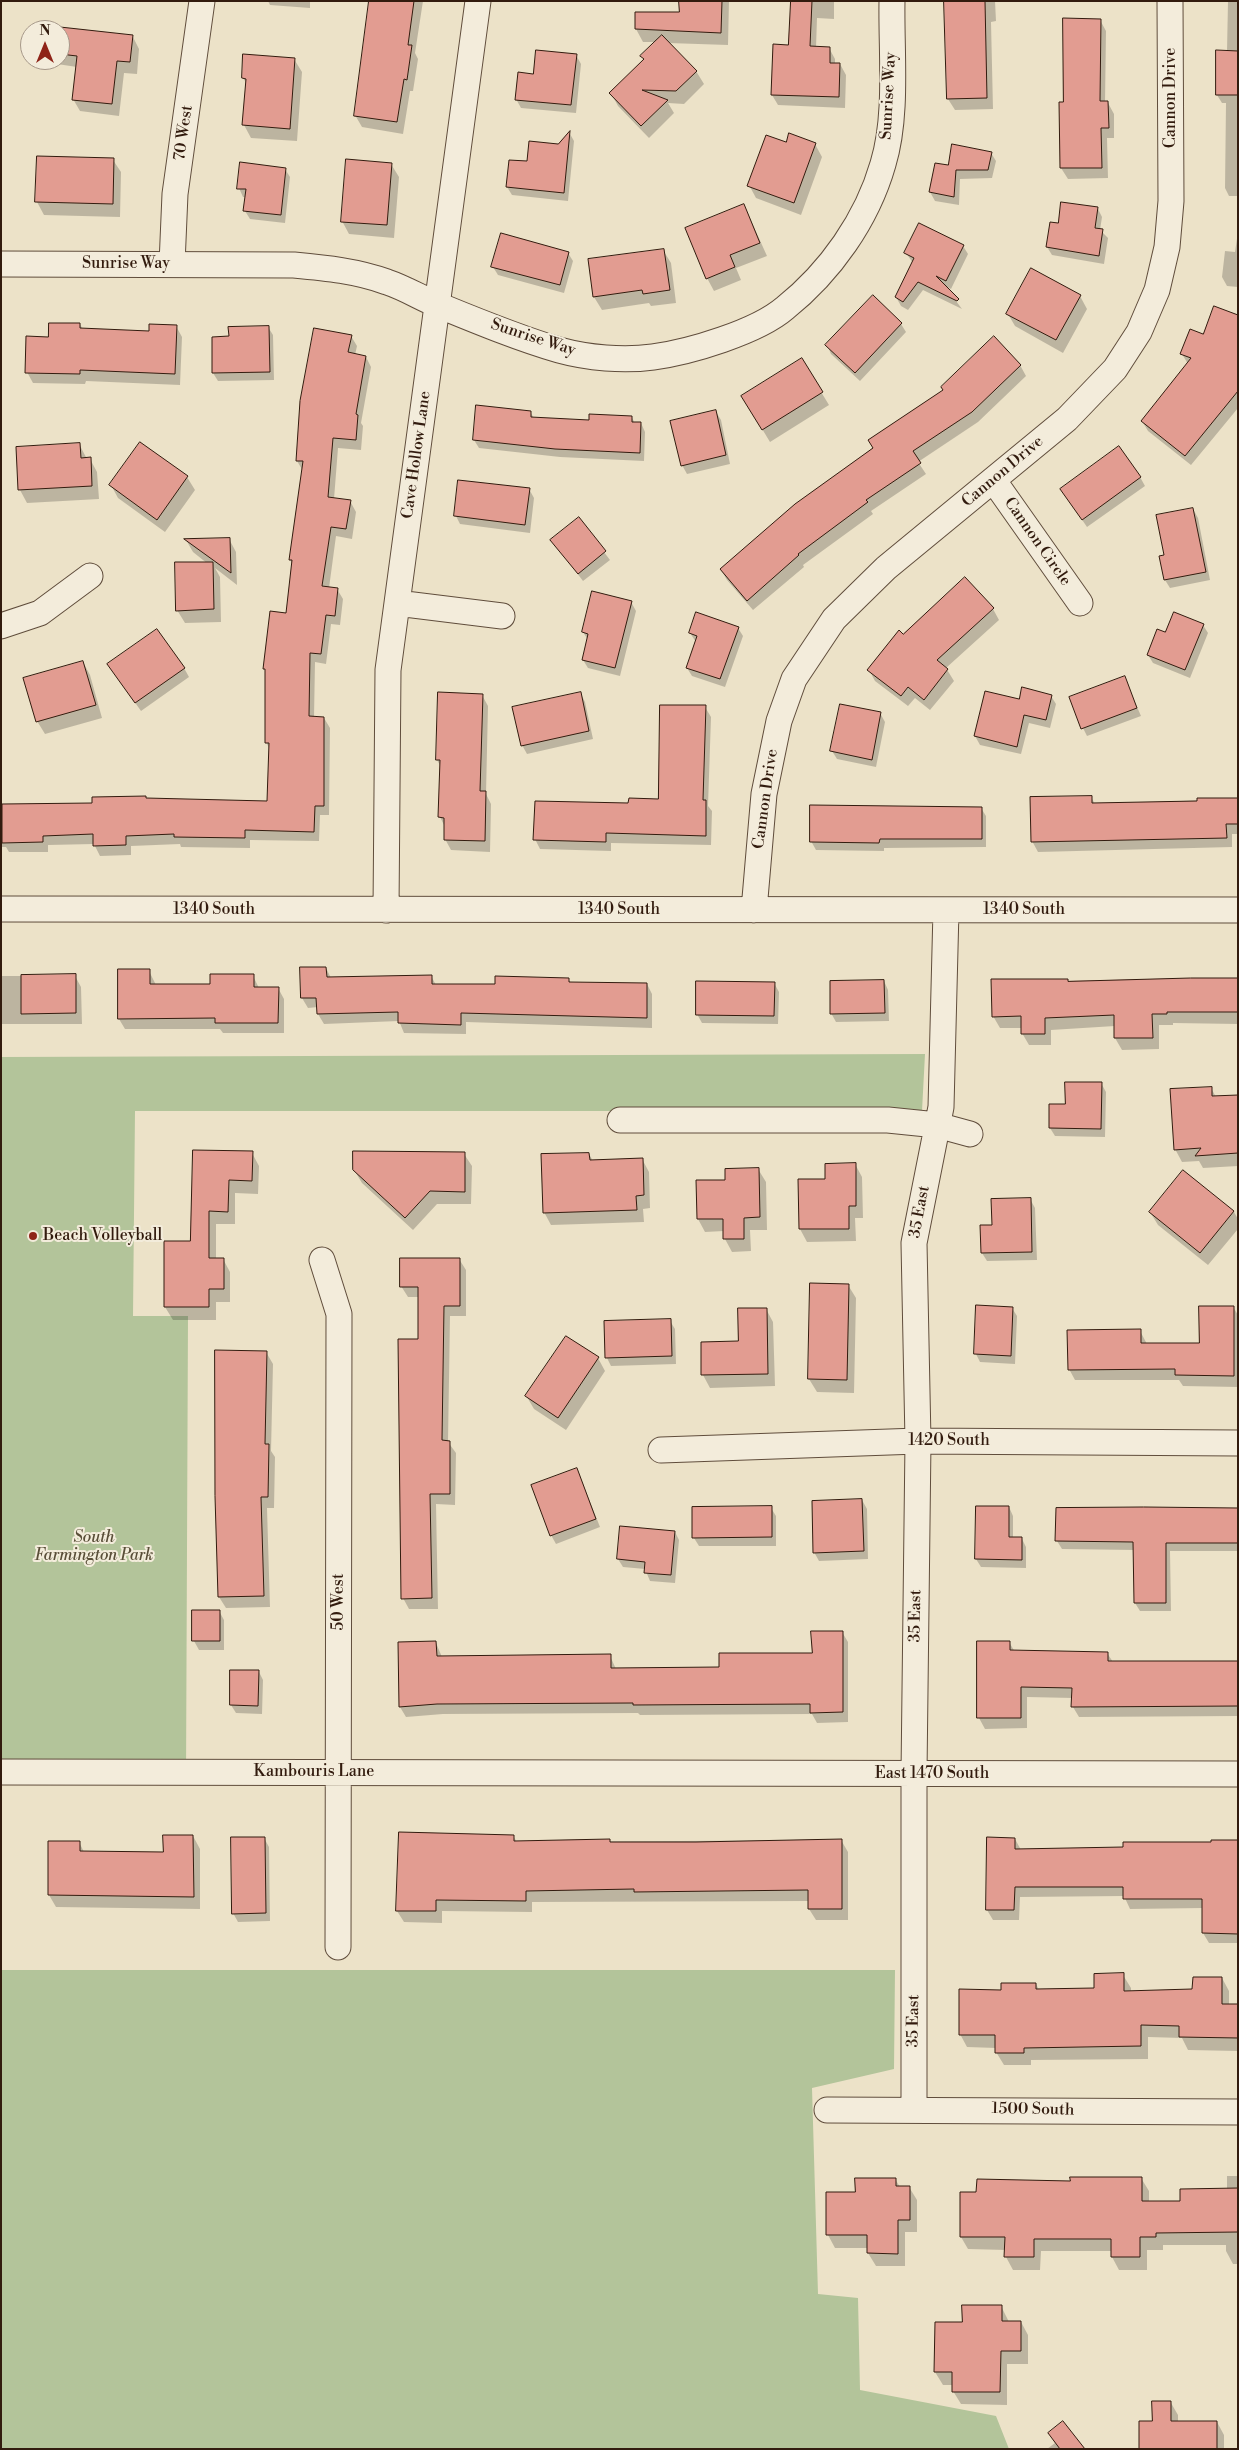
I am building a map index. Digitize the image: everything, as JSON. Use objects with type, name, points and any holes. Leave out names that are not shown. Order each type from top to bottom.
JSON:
[{"type":"street","name":"70 West","points":[[172,264],[175,194],[202,1]]},
{"type":"street","name":"Cave Hollow Lane","points":[[386,910],[388,670],[478,1]]},
{"type":"street","name":"Sunrise Way","points":[[1,264],[294,265],[341,270],[388,282],[437,304],[560,350],[597,357],[653,357],[712,343],[752,327],[784,310],[818,278],[852,234],[883,164],[890,122],[892,1]]},
{"type":"street","name":"Cannon Drive","points":[[754,910],[764,794],[779,721],[794,679],[834,619],[886,568],[1066,419],[1114,369],[1139,332],[1157,290],[1167,247],[1171,201],[1170,1]]},
{"type":"street","name":"Cannon Circle","points":[[994,480],[1080,603]]},
{"type":"street","points":[[1,626],[40,613],[90,576]]},
{"type":"street","points":[[397,603],[502,616]]},
{"type":"street","name":"1340 South","points":[[1,909],[1238,910]]},
{"type":"street","name":"35 East","points":[[914,2109],[914,1773],[918,1441],[914,1243],[941,1107],[946,910]]},
{"type":"street","points":[[620,1120],[888,1120],[937,1125],[970,1134]]},
{"type":"street","name":"50 West","points":[[322,1260],[339,1314],[338,1946]]},
{"type":"street","name":"1420 South","points":[[661,1450],[918,1441],[1238,1443]]},
{"type":"street","name":"Kambouris Lane","points":[[1,1772],[626,1773]]},
{"type":"street","name":"East 1470 South","points":[[626,1773],[1238,1774]]},
{"type":"street","name":"1500 South","points":[[827,2110],[1238,2112]]},
{"type":"green space","name":"South Farmington Park","points":[[925,1054],[922,1111],[135,1111],[133,1316],[188,1316],[186,1778],[1,1780],[1,1057]]},
{"type":"green space","points":[[1,1970],[895,1970],[894,2069],[812,2088],[818,2294],[858,2298],[860,2390],[996,2416],[1009,2449],[1,2449]]},
{"type":"building","points":[[369,1],[414,1],[408,45],[412,45],[407,80],[404,79],[397,122],[354,116]]},
{"type":"building","points":[[679,1],[722,1],[721,33],[635,29],[635,12],[679,12]]},
{"type":"building","points":[[791,1],[812,1],[810,46],[830,47],[830,63],[840,63],[839,97],[771,95],[773,44],[788,45]]},
{"type":"building","points":[[944,1],[985,1],[987,98],[947,99]]},
{"type":"building","points":[[1063,18],[1101,19],[1100,101],[1108,101],[1109,128],[1101,128],[1102,168],[1060,168],[1059,102],[1063,102]]},
{"type":"building","points":[[70,28],[133,35],[130,62],[117,61],[112,104],[72,100],[77,56],[70,55]]},
{"type":"building","points":[[662,35],[697,71],[676,91],[642,90],[668,100],[641,126],[609,93],[644,59],[640,56]]},
{"type":"building","points":[[536,50],[577,54],[571,105],[515,100],[518,72],[533,74]]},
{"type":"building","points":[[1216,50],[1238,51],[1238,95],[1216,95]]},
{"type":"building","points":[[243,54],[295,58],[290,129],[242,125],[246,79],[242,78]]},
{"type":"building","points":[[570,131],[564,193],[506,187],[509,160],[527,161],[529,141],[558,144]]},
{"type":"building","points":[[789,133],[816,143],[794,203],[747,186],[766,135],[786,142]]},
{"type":"building","points":[[952,144],[992,152],[988,170],[956,170],[954,197],[929,192],[935,163],[948,165]]},
{"type":"building","points":[[37,156],[114,158],[113,204],[35,202]]},
{"type":"building","points":[[346,159],[392,163],[387,225],[341,222]]},
{"type":"building","points":[[240,162],[286,168],[281,215],[243,211],[246,189],[237,189]]},
{"type":"building","points":[[1061,202],[1098,207],[1095,228],[1103,229],[1099,256],[1046,247],[1050,222],[1058,223]]},
{"type":"building","points":[[744,204],[760,243],[730,255],[735,267],[706,279],[685,228]]},
{"type":"building","points":[[919,223],[964,245],[946,281],[936,276],[959,299],[957,301],[918,282],[903,302],[895,297],[914,258],[904,253]]},
{"type":"building","points":[[501,233],[569,252],[560,285],[491,267]]},
{"type":"building","points":[[664,249],[670,290],[643,294],[642,290],[593,297],[588,259]]},
{"type":"building","points":[[1031,268],[1081,295],[1056,340],[1006,314]]},
{"type":"building","points":[[873,295],[902,323],[855,373],[825,345]]},
{"type":"building","points":[[1214,306],[1238,315],[1238,391],[1185,456],[1141,421],[1191,358],[1180,354],[1190,329],[1203,334]]},
{"type":"building","points":[[49,323],[80,323],[80,328],[149,331],[149,324],[177,325],[175,374],[80,370],[80,374],[25,373],[26,336],[48,337]]},
{"type":"building","points":[[269,326],[270,372],[212,373],[212,337],[229,336],[228,327]]},
{"type":"building","points":[[314,328],[352,335],[348,352],[366,356],[356,414],[358,415],[356,440],[333,438],[328,497],[351,500],[346,529],[331,527],[322,586],[338,588],[335,616],[326,615],[321,654],[310,653],[309,716],[324,717],[324,806],[315,806],[314,832],[245,830],[245,838],[174,837],[174,834],[126,836],[126,845],[93,846],[93,834],[43,836],[43,842],[2,843],[2,804],[92,803],[92,797],[146,796],[146,798],[267,801],[269,743],[265,743],[265,669],[263,669],[270,611],[286,613],[292,560],[289,560],[303,461],[296,461],[300,401]]},
{"type":"building","points":[[994,336],[1021,365],[972,412],[913,451],[921,463],[866,500],[868,502],[798,554],[747,601],[720,569],[795,504],[873,448],[868,440],[943,390],[941,387]]},
{"type":"building","points":[[802,358],[823,392],[762,430],[741,396]]},
{"type":"building","points":[[476,405],[531,411],[531,417],[589,420],[589,414],[632,416],[632,422],[641,422],[640,453],[555,449],[473,440]]},
{"type":"building","points":[[716,410],[726,455],[681,466],[670,421]]},
{"type":"building","points":[[140,442],[188,476],[157,520],[109,485]]},
{"type":"building","points":[[80,443],[81,458],[91,457],[92,486],[18,490],[16,447]]},
{"type":"building","points":[[1119,446],[1141,477],[1082,520],[1060,489]]},
{"type":"building","points":[[458,480],[530,488],[525,525],[454,516]]},
{"type":"building","points":[[1193,508],[1206,572],[1164,580],[1159,556],[1164,555],[1156,515]]},
{"type":"building","points":[[579,517],[606,551],[578,574],[550,540]]},
{"type":"building","points":[[230,538],[231,573],[184,539]]},
{"type":"building","points":[[175,562],[213,562],[214,609],[176,611]]},
{"type":"building","points":[[965,577],[994,608],[937,660],[948,669],[924,700],[908,687],[901,696],[867,670],[899,630],[903,634]]},
{"type":"building","points":[[592,591],[632,601],[615,668],[582,660],[588,634],[582,632]]},
{"type":"building","points":[[696,612],[739,627],[720,679],[686,668],[697,636],[689,633]]},
{"type":"building","points":[[1174,612],[1204,624],[1185,670],[1147,655],[1157,629],[1165,632]]},
{"type":"building","points":[[157,629],[185,668],[135,703],[107,664]]},
{"type":"building","points":[[83,661],[96,705],[36,722],[23,678]]},
{"type":"building","points":[[1125,676],[1137,708],[1081,729],[1069,697]]},
{"type":"building","points":[[1022,687],[1052,695],[1046,720],[1024,715],[1017,747],[974,736],[985,691],[1019,699]]},
{"type":"building","points":[[438,692],[483,694],[480,791],[486,791],[485,841],[444,840],[444,818],[438,817],[440,760],[436,760]]},
{"type":"building","points":[[581,692],[589,731],[521,746],[512,707]]},
{"type":"building","points":[[840,704],[881,712],[872,760],[830,751]]},
{"type":"building","points":[[660,705],[706,705],[703,800],[706,800],[706,836],[606,833],[606,842],[533,840],[535,801],[628,803],[629,798],[658,799]]},
{"type":"building","points":[[1092,796],[1092,803],[1197,801],[1197,798],[1238,798],[1238,824],[1226,824],[1227,838],[1031,842],[1030,797]]},
{"type":"building","points":[[810,805],[982,807],[982,839],[880,839],[879,843],[810,842]]},
{"type":"building","points":[[300,967],[326,967],[327,977],[432,975],[432,984],[495,984],[495,976],[569,978],[569,982],[647,983],[647,1018],[461,1013],[461,1025],[398,1023],[398,1012],[317,1014],[316,998],[301,998]]},
{"type":"building","points":[[118,969],[150,969],[150,984],[210,984],[210,974],[254,974],[254,987],[279,987],[278,1023],[215,1023],[215,1018],[118,1019]]},
{"type":"building","points":[[76,974],[76,1013],[21,1014],[21,975]]},
{"type":"building","points":[[1238,978],[1238,1012],[1167,1012],[1167,1014],[1152,1014],[1153,1038],[1114,1038],[1114,1015],[1045,1018],[1045,1034],[1021,1034],[1021,1016],[992,1017],[991,979],[1068,979],[1068,981]]},
{"type":"building","points":[[884,980],[885,1013],[830,1014],[830,981]]},
{"type":"building","points":[[696,981],[775,982],[774,1016],[696,1015]]},
{"type":"building","points":[[1065,1082],[1102,1082],[1101,1129],[1049,1128],[1049,1104],[1065,1104]]},
{"type":"building","points":[[1212,1087],[1212,1096],[1238,1095],[1238,1153],[1195,1156],[1201,1148],[1174,1150],[1170,1089]]},
{"type":"building","points":[[193,1150],[253,1151],[252,1181],[229,1180],[228,1212],[209,1211],[209,1258],[224,1258],[224,1289],[209,1289],[209,1307],[164,1307],[164,1241],[190,1241]]},
{"type":"building","points":[[353,1151],[465,1152],[465,1192],[430,1191],[405,1218],[353,1170]]},
{"type":"building","points":[[589,1153],[590,1160],[643,1158],[644,1195],[636,1196],[637,1210],[543,1213],[541,1154]]},
{"type":"building","points":[[856,1163],[856,1206],[849,1206],[849,1229],[799,1229],[798,1179],[825,1179],[825,1164]]},
{"type":"building","points":[[759,1168],[760,1217],[744,1218],[744,1239],[723,1239],[723,1219],[697,1219],[696,1180],[725,1180],[725,1169]]},
{"type":"building","points":[[1183,1170],[1234,1211],[1200,1253],[1149,1212]]},
{"type":"building","points":[[1031,1198],[1032,1252],[981,1253],[980,1225],[992,1225],[991,1199]]},
{"type":"building","points":[[400,1258],[460,1258],[460,1306],[444,1306],[442,1440],[450,1441],[450,1494],[430,1494],[432,1598],[401,1599],[398,1339],[418,1339],[418,1287],[400,1287]]},
{"type":"building","points":[[810,1283],[849,1284],[847,1380],[808,1379]]},
{"type":"building","points":[[976,1305],[1013,1307],[1011,1356],[974,1354]]},
{"type":"building","points":[[1199,1306],[1234,1306],[1234,1376],[1175,1375],[1175,1369],[1068,1370],[1067,1330],[1141,1329],[1141,1343],[1199,1343]]},
{"type":"building","points":[[738,1308],[767,1308],[768,1374],[701,1375],[701,1342],[738,1341]]},
{"type":"building","points":[[671,1319],[672,1356],[605,1358],[604,1321]]},
{"type":"building","points":[[566,1336],[599,1357],[558,1418],[525,1396]]},
{"type":"building","points":[[215,1350],[267,1351],[265,1444],[269,1444],[268,1497],[261,1497],[264,1596],[218,1597],[215,1496]]},
{"type":"building","points":[[577,1468],[596,1519],[550,1536],[531,1485]]},
{"type":"building","points":[[862,1499],[864,1551],[813,1553],[812,1501]]},
{"type":"building","points":[[772,1506],[772,1537],[692,1538],[692,1507]]},
{"type":"building","points":[[976,1506],[1009,1506],[1009,1537],[1022,1537],[1022,1560],[975,1559]]},
{"type":"building","points":[[1056,1508],[1238,1508],[1238,1543],[1166,1543],[1166,1603],[1134,1603],[1133,1542],[1055,1541]]},
{"type":"building","points":[[620,1526],[675,1531],[671,1575],[644,1573],[645,1562],[617,1559]]},
{"type":"building","points":[[192,1610],[220,1610],[220,1641],[192,1641]]},
{"type":"building","points":[[811,1631],[843,1631],[843,1712],[810,1713],[810,1704],[437,1704],[399,1707],[398,1642],[436,1641],[437,1656],[611,1654],[611,1668],[719,1667],[719,1653],[812,1653]]},
{"type":"building","points":[[977,1641],[1010,1641],[1010,1650],[1108,1652],[1108,1661],[1238,1661],[1238,1706],[1071,1707],[1072,1688],[1021,1687],[1021,1718],[977,1718]]},
{"type":"building","points":[[230,1670],[259,1670],[258,1706],[230,1705]]},
{"type":"building","points":[[399,1832],[514,1835],[514,1841],[610,1839],[610,1842],[696,1842],[842,1839],[842,1909],[808,1909],[808,1890],[634,1892],[634,1889],[526,1891],[526,1901],[436,1900],[436,1911],[396,1911]]},
{"type":"building","points":[[163,1835],[193,1835],[194,1897],[48,1895],[48,1841],[80,1841],[80,1851],[163,1852]]},
{"type":"building","points":[[231,1837],[265,1837],[266,1913],[232,1914]]},
{"type":"building","points":[[987,1837],[1015,1838],[1015,1849],[1123,1847],[1123,1842],[1211,1842],[1211,1840],[1238,1840],[1238,1934],[1202,1933],[1202,1899],[1123,1899],[1123,1887],[1015,1887],[1014,1910],[986,1910]]},
{"type":"building","points":[[1124,1973],[1124,1991],[1192,1989],[1193,1977],[1222,1977],[1222,2004],[1238,2004],[1238,2038],[1179,2037],[1179,2026],[1141,2025],[1141,2046],[1024,2048],[1024,2053],[995,2053],[995,2035],[959,2035],[959,1989],[1001,1990],[1001,1983],[1036,1983],[1036,1989],[1094,1988],[1094,1974]]},
{"type":"building","points":[[1070,2177],[1142,2177],[1142,2201],[1180,2201],[1180,2189],[1238,2188],[1238,2232],[1156,2233],[1156,2237],[1140,2237],[1140,2257],[1111,2257],[1111,2239],[1034,2239],[1034,2257],[1004,2257],[1005,2237],[960,2237],[960,2192],[976,2192],[977,2179],[1070,2181]]},
{"type":"building","points":[[855,2178],[896,2178],[896,2186],[910,2186],[910,2220],[898,2220],[898,2254],[867,2253],[867,2235],[826,2235],[826,2192],[855,2192]]},
{"type":"building","points":[[962,2305],[1002,2305],[1002,2321],[1021,2321],[1021,2351],[1001,2351],[1000,2392],[952,2392],[952,2372],[934,2372],[935,2322],[962,2322]]},
{"type":"building","points":[[1152,2401],[1171,2401],[1171,2421],[1217,2421],[1217,2449],[1139,2449],[1139,2421],[1152,2421]]},
{"type":"building","points":[[1063,2421],[1085,2449],[1060,2449],[1048,2433]]},
{"type":"place","name":"Beach Volleyball","points":[[33,1236]]}]
